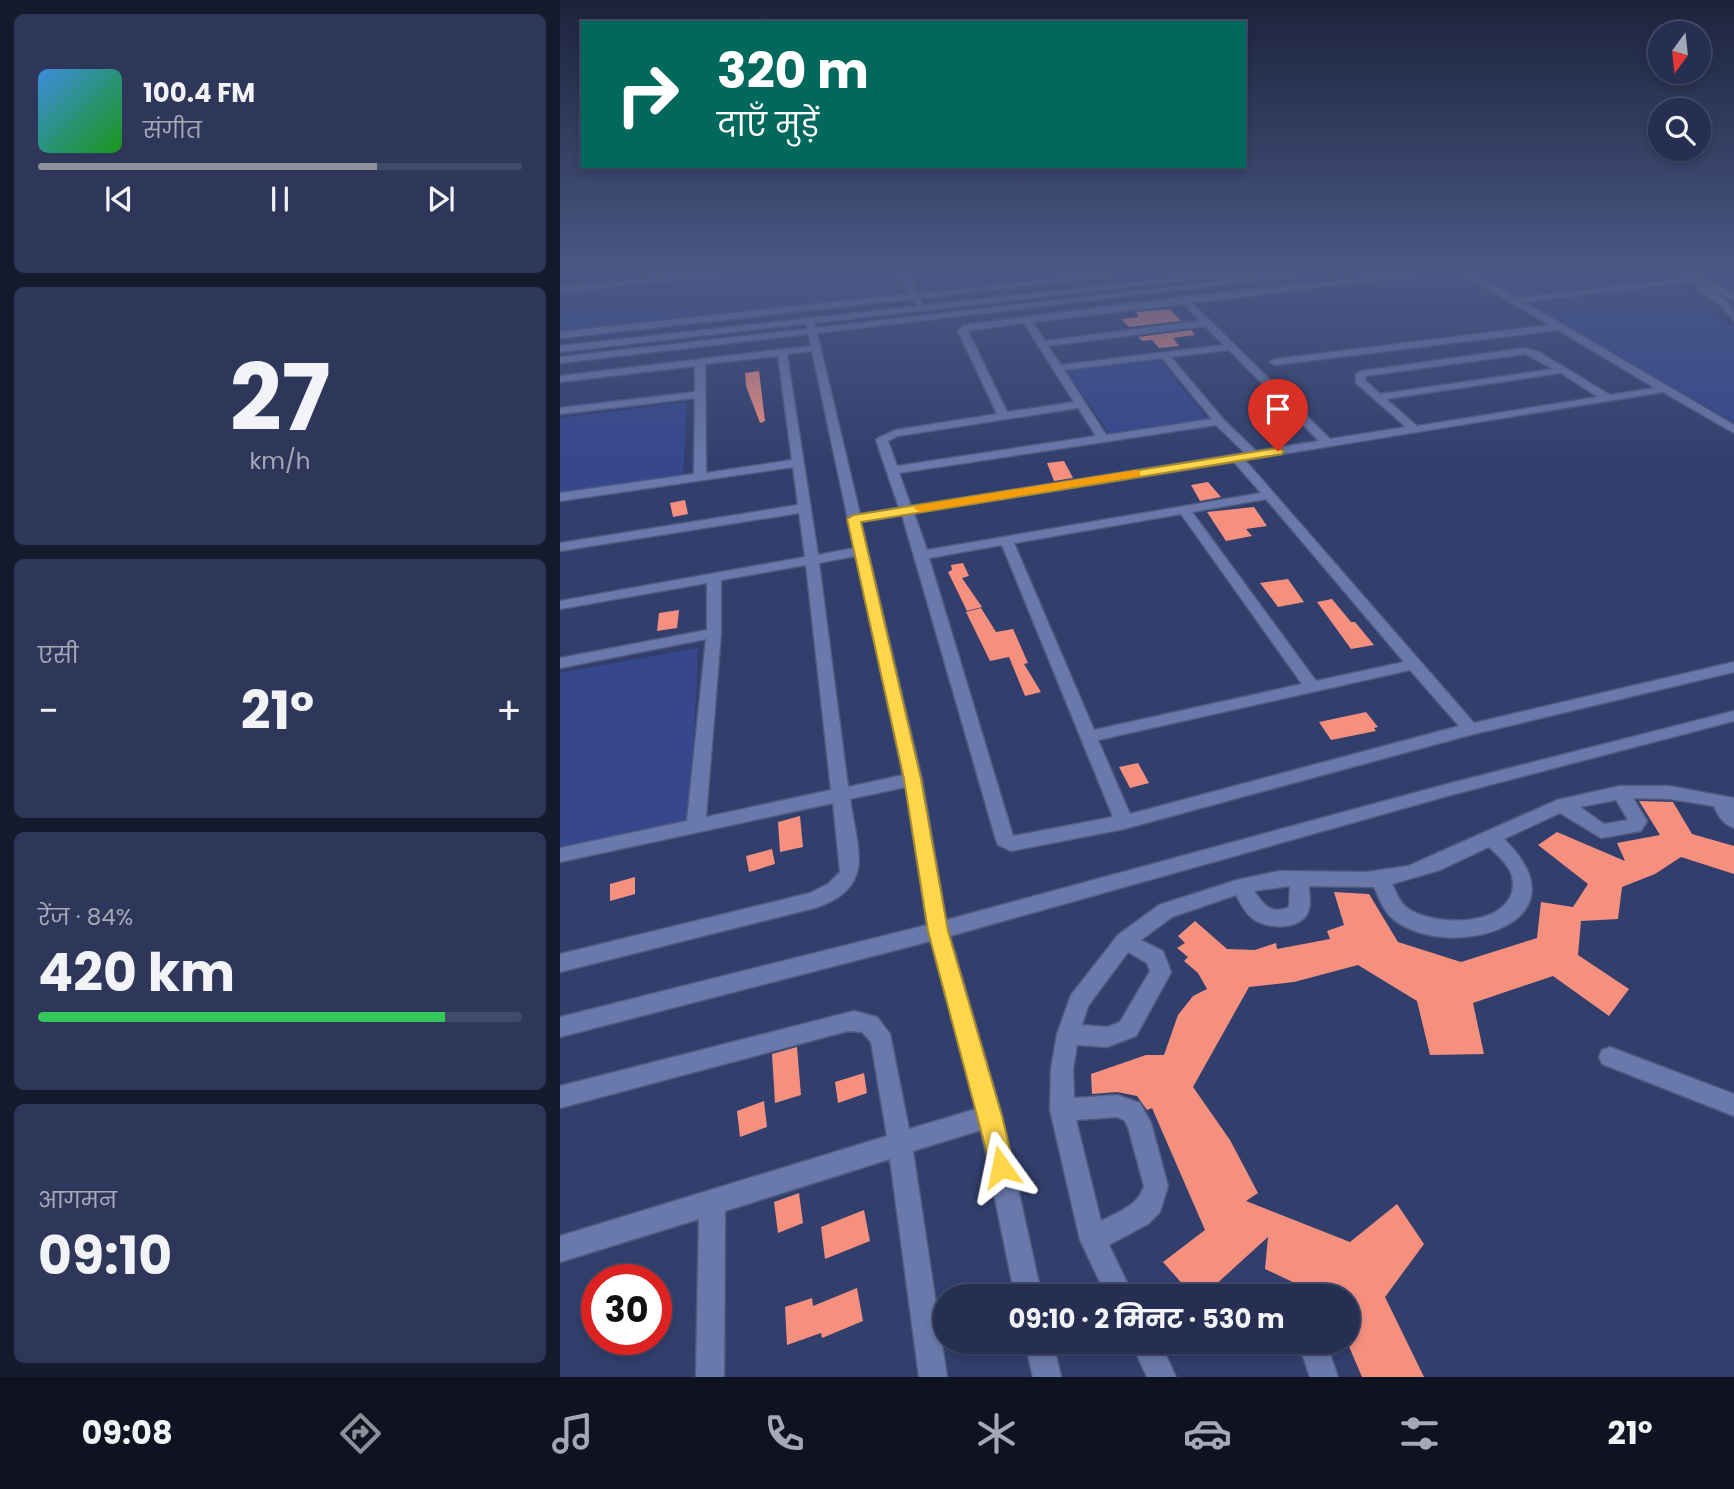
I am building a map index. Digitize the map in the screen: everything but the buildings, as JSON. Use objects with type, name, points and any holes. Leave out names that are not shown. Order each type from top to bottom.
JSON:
[{"type":"street","points":[[560,347],[656,335]]},
{"type":"street","points":[[560,347],[700,335]]},
{"type":"street","points":[[560,360],[743,335]]},
{"type":"street","points":[[813,335],[913,779],[938,931],[990,1116],[1026,1284]]},
{"type":"street","points":[[965,335],[1003,415]]},
{"type":"street","points":[[1036,335],[1103,438]]},
{"type":"street","points":[[1042,344],[1111,335]]},
{"type":"street","points":[[1220,335],[1327,443]]},
{"type":"street","points":[[1275,362],[1493,335]]},
{"type":"street","points":[[1574,335],[1734,430]]},
{"type":"street","points":[[1059,368],[1232,347]]},
{"type":"street","points":[[560,379],[816,348]]},
{"type":"street","points":[[1414,429],[1360,381],[1360,374],[1525,351],[1536,354],[1608,398]]},
{"type":"street","points":[[560,963],[815,900],[836,889],[847,880],[850,872],[812,560],[782,352]]},
{"type":"street","points":[[1165,356],[1219,421],[1254,455]]},
{"type":"street","points":[[700,362],[700,477]]},
{"type":"street","points":[[1378,397],[1563,370]]},
{"type":"street","points":[[854,519],[1665,389]]},
{"type":"street","points":[[560,411],[700,394]]},
{"type":"street","points":[[1081,404],[888,435],[883,438],[882,444],[908,510],[1005,840],[1011,844],[1124,822],[1470,729],[1734,667]]},
{"type":"street","points":[[893,470],[1219,421]]},
{"type":"street","points":[[1237,458],[1470,729]]},
{"type":"street","points":[[560,497],[798,463]]},
{"type":"street","points":[[922,555],[1269,495]]},
{"type":"street","points":[[560,547],[804,508]]},
{"type":"street","points":[[1185,511],[1313,688]]},
{"type":"street","points":[[1007,541],[1124,822]]},
{"type":"street","points":[[560,605],[862,551]]},
{"type":"street","points":[[696,824],[714,633],[714,576]]},
{"type":"street","points":[[560,663],[714,633]]},
{"type":"street","points":[[1090,736],[1414,664]]},
{"type":"street","points":[[560,1027],[938,931],[1451,789],[1734,716]]},
{"type":"street","points":[[560,855],[913,779]]},
{"type":"street","points":[[1115,1284],[1093,1240],[1062,1110],[1062,1069],[1068,1034],[1079,1002],[1125,941],[1152,919],[1166,911],[1262,881],[1398,876],[1477,846],[1563,805],[1588,797],[1620,792],[1675,791],[1727,803],[1725,812],[1734,821]]},
{"type":"street","points":[[1563,805],[1601,831],[1635,826],[1638,821],[1636,816],[1620,792]]},
{"type":"street","points":[[1380,878],[1398,912],[1420,924],[1444,928],[1478,927],[1502,920],[1518,907],[1524,891],[1523,879],[1519,868],[1491,837]]},
{"type":"street","points":[[1241,888],[1259,913],[1276,919],[1294,915],[1299,909],[1300,879]]},
{"type":"street","points":[[1068,1034],[1107,1037],[1128,1029],[1161,972],[1156,957],[1125,941]]},
{"type":"street","points":[[560,1097],[848,1021],[870,1023],[878,1030],[882,1041],[900,1144],[933,1377]]},
{"type":"street","points":[[1610,1057],[1734,1105]]},
{"type":"street","points":[[1062,1110],[1117,1106],[1132,1111],[1139,1123],[1156,1186],[1152,1203],[1139,1215],[1093,1240]]},
{"type":"street","points":[[560,1249],[990,1116]]},
{"type":"street","points":[[710,1377],[712,1202]]},
{"type":"street","points":[[1041,1354],[1046,1377]]},
{"type":"street","points":[[1151,1354],[1162,1377]]},
{"type":"street","points":[[1316,1354],[1324,1377]]},
{"type":"shaded area","points":[[1583,335],[1734,335],[1734,422]]},
{"type":"shaded area","points":[[1160,360],[1207,419],[1109,433],[1066,371]]},
{"type":"shaded area","points":[[687,402],[683,476],[560,494],[560,418]]},
{"type":"shaded area","points":[[698,648],[690,821],[560,849],[560,673]]},
{"type":"slow traffic","points":[[920,508],[1136,474]]},
{"type":"route","points":[[1001,1167],[990,1116],[938,931],[913,779],[854,519],[1278,451]]}]
